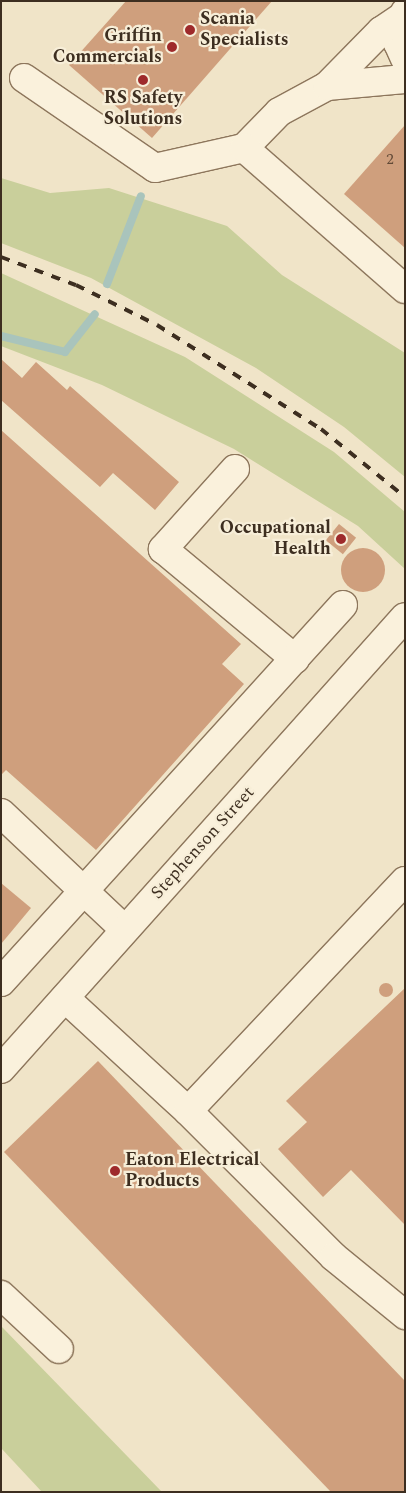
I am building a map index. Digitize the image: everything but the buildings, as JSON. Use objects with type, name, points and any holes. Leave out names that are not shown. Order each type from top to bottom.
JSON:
[{"type":"street","points":[[404,15],[398,43],[405,59]]},
{"type":"street","points":[[24,78],[156,168],[244,148],[279,112],[328,86],[381,31],[404,15]]},
{"type":"street","points":[[328,86],[405,79]]},
{"type":"street","points":[[244,148],[405,289]]},
{"type":"street","points":[[235,469],[163,549],[295,658]]},
{"type":"street","points":[[1,982],[82,890],[343,605]]},
{"type":"street","name":"Stephenson Street","points":[[1,1069],[405,617]]},
{"type":"street","points":[[1,813],[124,930]]},
{"type":"street","points":[[188,1111],[405,881]]},
{"type":"street","points":[[65,998],[188,1111],[334,1257],[405,1316]]},
{"type":"street","points":[[1,1295],[59,1349]]},
{"type":"green space","points":[[1,178],[50,193],[109,188],[227,226],[282,275],[405,353],[405,477],[344,427],[256,368],[91,278],[1,243]]},
{"type":"green space","points":[[1,273],[185,357],[334,452],[405,512],[405,569],[358,526],[234,449],[102,385],[1,346]]},
{"type":"green space","points":[[1,1326],[162,1492],[42,1492],[1,1448]]},
{"type":"waterway","points":[[107,284],[141,196]]},
{"type":"waterway","points":[[1,336],[65,352],[95,314]]},
{"type":"railway","points":[[1,257],[76,285],[157,325],[321,429],[405,497]]},
{"type":"place","name":"Scania Specialists","points":[[190,30]]},
{"type":"place","name":"Griffin Commercials","points":[[172,47]]},
{"type":"place","name":"RS Safety Solutions","points":[[143,80]]},
{"type":"place","name":"Occupational Health","points":[[341,539]]},
{"type":"place","name":"Eaton Electrical Products","points":[[115,1171]]}]
